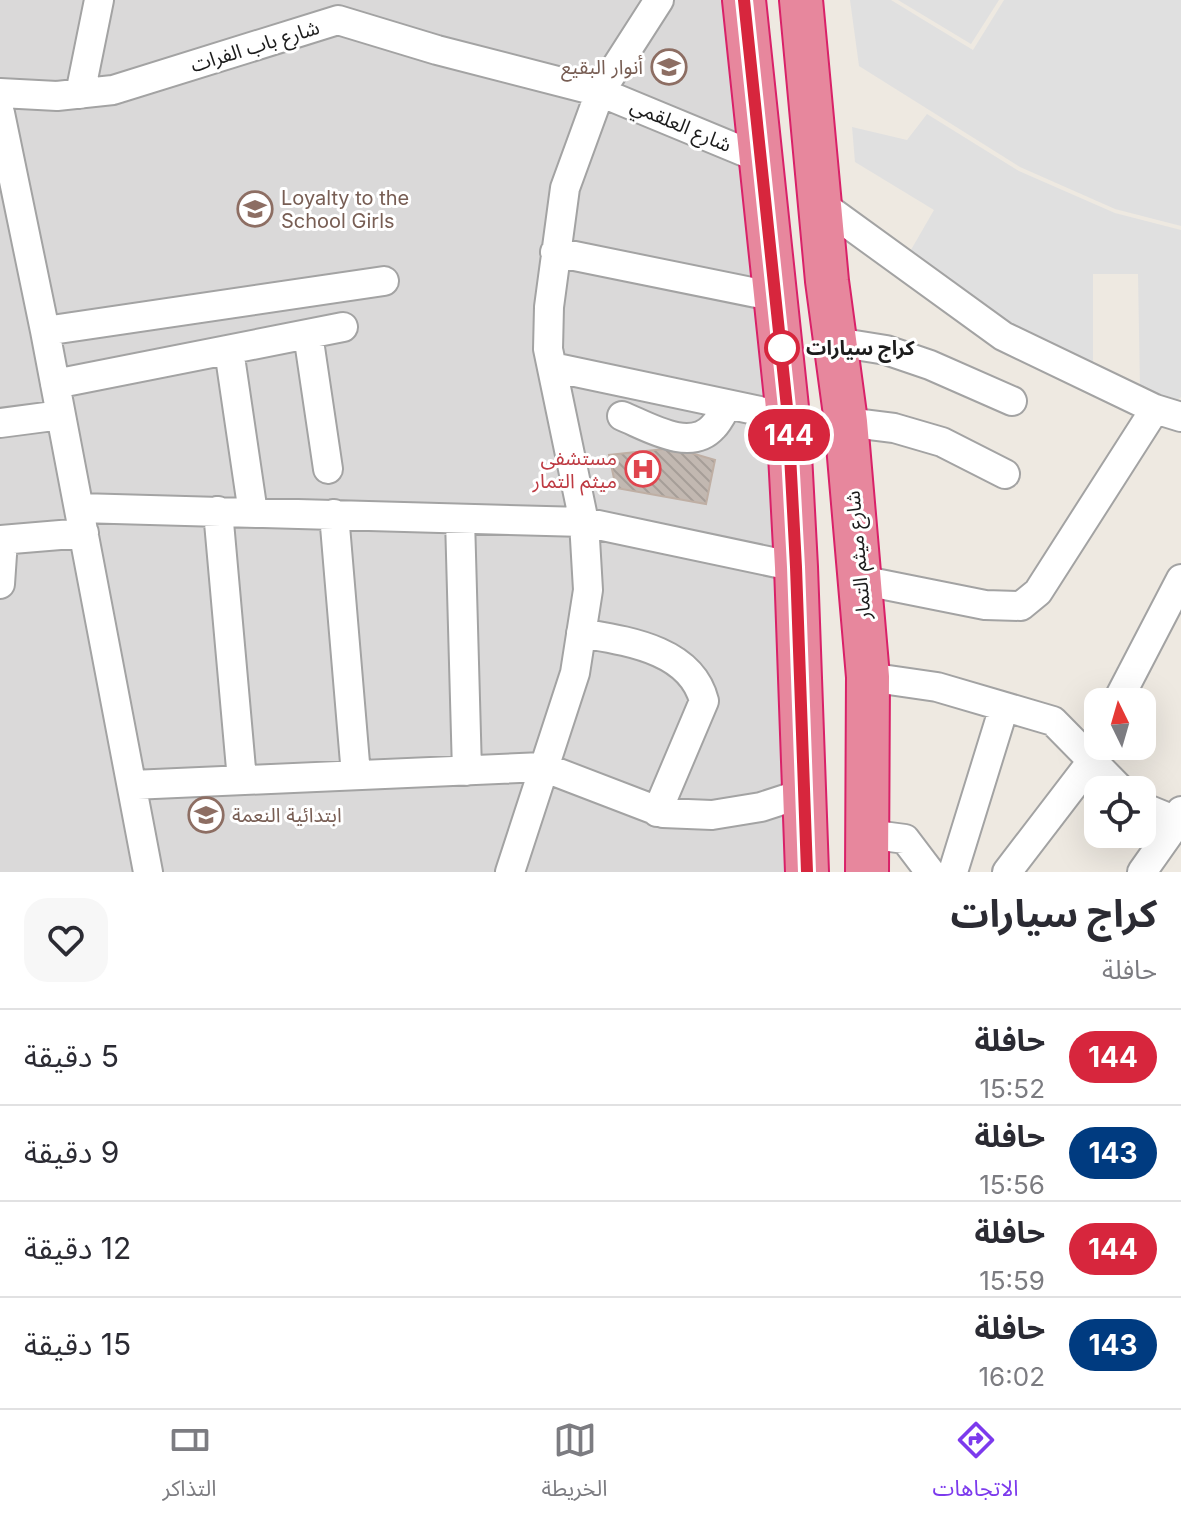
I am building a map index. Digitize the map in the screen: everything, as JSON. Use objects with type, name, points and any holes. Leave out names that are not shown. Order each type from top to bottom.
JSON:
[{"type":"highway","points":[[744,0],[787,407],[807,872]]},
{"type":"highway","name":"شارع ميثم التمار","points":[[801,0],[844,406],[868,677],[867,853]]},
{"type":"highway","points":[[777,307],[787,326],[799,331],[812,332],[823,327],[834,330]]},
{"type":"highway","points":[[787,407],[792,382],[804,373],[819,372],[834,379],[844,406]]},
{"type":"street","points":[[80,94],[99,0]]},
{"type":"street","points":[[510,872],[575,673],[588,590],[584,522],[548,349],[549,307],[565,188],[600,92],[659,0]]},
{"type":"street","name":"شارع باب الفرات","points":[[0,93],[57,96],[113,90],[337,10],[437,50],[600,92]]},
{"type":"street","name":"شارع العلقمي","points":[[600,92],[762,159]]},
{"type":"street","points":[[0,113],[45,331],[148,872]]},
{"type":"street","points":[[821,204],[1003,336],[1168,413],[1038,592],[1021,606],[985,605],[860,580]]},
{"type":"street","points":[[555,252],[777,307]]},
{"type":"street","points":[[45,331],[384,281]]},
{"type":"street","points":[[55,384],[343,327]]},
{"type":"street","points":[[834,330],[930,365],[1012,401]]},
{"type":"street","points":[[308,334],[328,469]]},
{"type":"street","points":[[229,350],[253,513]]},
{"type":"street","points":[[552,367],[727,405],[787,407]]},
{"type":"street","points":[[622,416],[676,438],[697,436],[712,429],[727,405]]},
{"type":"street","points":[[844,406],[894,428],[942,442],[1005,474]]},
{"type":"street","points":[[0,423],[61,415]]},
{"type":"street","points":[[218,511],[242,780]]},
{"type":"street","points":[[0,584],[1,540],[81,520],[218,511],[584,522],[796,567]]},
{"type":"street","points":[[334,514],[356,775]]},
{"type":"street","points":[[460,519],[467,771]]},
{"type":"street","points":[[1124,688],[1181,579]]},
{"type":"street","points":[[581,633],[651,648],[673,661],[701,687],[704,701],[657,812]]},
{"type":"street","points":[[868,677],[937,687],[1053,721],[1107,776]]},
{"type":"street","points":[[953,872],[1004,707]]},
{"type":"street","points":[[1007,872],[1092,761]]},
{"type":"street","points":[[132,785],[543,767],[657,812],[712,815],[761,807],[804,793]]},
{"type":"street","points":[[1142,872],[1180,818],[1156,811]]},
{"type":"street","points":[[867,853],[905,839],[930,872]]},
{"type":"shaded area","points":[[0,0],[732,0],[802,872],[0,872]]},
{"type":"shaded area","points":[[850,0],[891,0],[973,50],[1004,0],[1181,0],[1181,226],[1115,209],[1020,167],[859,66]]},
{"type":"shaded area","points":[[898,0],[999,0],[971,44]]},
{"type":"shaded area","points":[[927,114],[1019,171],[1115,213],[1181,230],[1181,397],[1173,404],[1140,389],[1138,274],[1093,274],[1093,367],[1007,326],[908,255],[934,210],[855,162],[852,127],[907,140]]},
{"type":"building","name":"مستشفى ميثم التمار","points":[[674,448],[715,460],[706,504],[616,488],[609,455]]},
{"type":"bus line","name":"144","points":[[744,0],[788,417],[807,872]]},
{"type":"place","name":"أنوار البقيع","points":[[669,67]]},
{"type":"place","name":"Loyalty to the School Girls","points":[[255,209]]},
{"type":"place","name":"كراج سيارات","points":[[782,348]]},
{"type":"place","name":"مستشفى ميثم التمار","points":[[643,469]]},
{"type":"place","name":"ابتدائية النعمة","points":[[206,815]]}]
